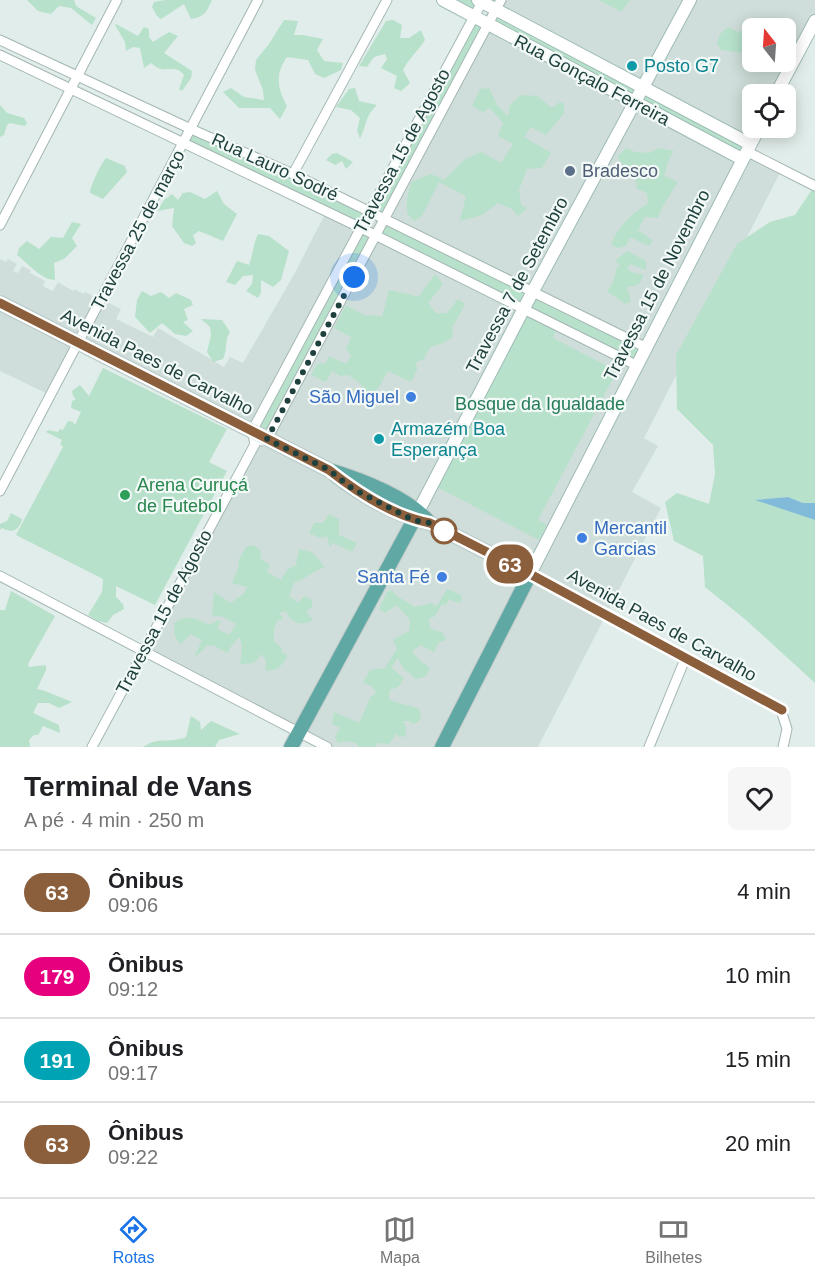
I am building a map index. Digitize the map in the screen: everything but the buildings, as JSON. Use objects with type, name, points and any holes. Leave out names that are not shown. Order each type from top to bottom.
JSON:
[{"type":"main road","name":"Avenida Paes de Carvalho","points":[[0,303],[258,438],[329,470],[353,489],[416,515],[530,574]]},
{"type":"main road","name":"Travessa 7 de Setembro","points":[[291,747],[416,515]]},
{"type":"main road","name":"Travessa 15 de Novembro","points":[[442,747],[530,574]]},
{"type":"street","points":[[0,225],[117,0]]},
{"type":"street","name":"Travessa 25 de março","points":[[0,491],[258,0]]},
{"type":"street","points":[[293,174],[387,0]]},
{"type":"street","name":"Rua Gonçalo Ferreira","points":[[443,0],[635,103],[746,151]]},
{"type":"street","name":"Travessa 7 de Setembro","points":[[416,515],[533,291],[690,0]]},
{"type":"street","name":"Rua Gonçalo Ferreira","points":[[481,1],[499,5],[644,88],[746,151]]},
{"type":"street","name":"Travessa 15 de Agosto","points":[[258,438],[369,211],[481,1]]},
{"type":"street","name":"Travessa 15 de Agosto","points":[[92,747],[258,438],[375,236],[499,5]]},
{"type":"street","points":[[781,84],[815,21]]},
{"type":"street","name":"Rua Lauro Sodré","points":[[0,40],[293,174],[645,347]]},
{"type":"street","name":"Rua Lauro Sodré","points":[[0,55],[361,228],[636,365]]},
{"type":"street","name":"Travessa 15 de Novembro","points":[[530,574],[753,138]]},
{"type":"street","points":[[746,151],[815,186]]},
{"type":"street","name":"Avenida Paes de Carvalho","points":[[530,574],[782,710],[788,729],[783,747]]},
{"type":"street","points":[[0,576],[327,747]]},
{"type":"street","points":[[649,747],[685,659]]},
{"type":"shaded area","points":[[494,0],[815,0],[815,20],[796,56],[796,18],[742,18],[742,72],[788,72],[781,84],[742,84],[742,138],[750,138],[746,151],[782,169],[644,438],[658,446],[632,492],[661,508],[538,747],[326,747],[143,651],[259,434],[78,343],[50,395],[0,371],[0,259],[6,262],[8,259],[17,264],[13,271],[18,273],[22,266],[31,270],[30,273],[45,281],[43,286],[53,291],[58,282],[73,291],[74,289],[84,294],[85,292],[121,309],[116,319],[153,337],[158,328],[224,367],[230,357],[243,363],[296,271],[330,204],[372,225]]},
{"type":"green space","points":[[27,0],[74,0],[76,6],[96,18],[92,25],[71,8],[59,6],[51,14],[38,11]]},
{"type":"green space","points":[[212,0],[207,10],[199,17],[191,19],[184,4],[161,19],[152,7],[154,2]]},
{"type":"green space","points":[[443,0],[501,0],[496,9],[750,144],[742,159],[488,24],[384,219],[645,347],[636,365],[376,236],[267,439],[252,431],[361,228],[375,236],[384,220],[369,211],[474,17]],"holes":[[[482,2],[496,10],[488,23],[474,16]]]},
{"type":"green space","points":[[599,0],[630,0],[621,12]]},
{"type":"green space","points":[[284,20],[298,21],[294,35],[323,39],[317,50],[324,61],[343,63],[341,70],[324,78],[315,74],[308,60],[287,57],[279,75],[279,87],[287,106],[280,119],[270,108],[239,108],[223,92],[231,88],[244,97],[264,100],[263,90],[255,70],[256,60]]},
{"type":"green space","points":[[393,20],[402,25],[400,38],[409,38],[421,30],[425,40],[403,70],[410,83],[401,91],[394,88],[397,76],[381,68],[387,59],[385,54],[374,57],[367,67],[359,66],[386,21]]},
{"type":"green space","points":[[116,24],[138,36],[144,27],[149,29],[149,37],[153,42],[169,32],[178,36],[164,53],[192,71],[191,78],[182,91],[179,89],[184,75],[176,69],[161,69],[151,63],[144,68],[140,48],[133,47],[126,51],[125,42]]},
{"type":"green space","points":[[728,27],[738,32],[742,30],[742,53],[721,50],[717,44],[720,34]]},
{"type":"green space","points":[[355,88],[359,101],[377,105],[368,117],[360,139],[357,130],[360,118],[351,110],[336,107],[349,89]]},
{"type":"green space","points":[[489,88],[497,105],[508,116],[510,105],[521,95],[537,96],[552,108],[560,102],[564,104],[564,113],[546,135],[531,127],[524,137],[551,153],[542,168],[527,169],[519,190],[521,205],[527,208],[518,216],[512,209],[498,203],[482,215],[460,221],[466,196],[439,182],[422,216],[414,221],[407,213],[411,182],[431,174],[444,180],[464,160],[481,152],[501,163],[513,144],[498,136],[503,123],[490,108],[483,112],[472,106],[480,89]]},
{"type":"green space","points":[[0,105],[7,113],[24,118],[27,123],[25,126],[10,123],[4,135],[0,137]]},
{"type":"green space","points":[[191,129],[369,211],[361,228],[184,143]]},
{"type":"green space","points":[[626,148],[635,152],[649,153],[659,148],[674,151],[668,161],[664,176],[678,182],[658,218],[645,217],[638,230],[653,241],[649,246],[630,237],[626,246],[617,248],[611,244],[626,220],[648,203],[647,193],[637,189],[636,181],[617,157]]},
{"type":"green space","points":[[337,153],[353,162],[346,169],[342,161],[335,165],[326,160],[332,154]]},
{"type":"green space","points":[[106,158],[125,166],[127,172],[103,199],[90,193],[96,175]]},
{"type":"green space","points":[[815,180],[815,503],[803,503],[788,497],[757,500],[815,520],[815,683],[746,620],[705,587],[703,556],[674,541],[665,502],[677,493],[709,504],[715,474],[713,445],[677,409],[676,355],[737,244],[770,222],[795,215],[811,191]]},
{"type":"green space","points":[[217,191],[224,204],[237,214],[223,241],[199,231],[193,235],[196,243],[192,246],[184,243],[172,226],[174,208],[157,211],[164,200],[172,194],[178,200],[183,193],[190,192],[205,199]]},
{"type":"green space","points":[[72,222],[81,224],[72,238],[77,246],[64,259],[54,263],[55,280],[40,274],[17,255],[19,248],[27,241],[39,249],[51,237],[63,238]]},
{"type":"green space","points":[[258,234],[269,236],[289,251],[281,280],[273,287],[261,280],[261,293],[258,298],[246,291],[252,284],[253,275],[243,276],[235,285],[226,282],[237,261],[249,265]]},
{"type":"green space","points":[[627,251],[646,261],[646,270],[630,264],[627,269],[643,274],[638,285],[626,287],[630,295],[630,302],[625,304],[607,291],[614,280],[616,267],[620,267],[616,260]]},
{"type":"green space","points":[[435,274],[443,284],[428,303],[436,313],[447,313],[458,299],[465,304],[452,328],[453,337],[430,347],[424,359],[416,362],[417,370],[411,382],[388,371],[375,394],[363,393],[361,384],[348,375],[340,376],[332,371],[326,382],[311,375],[317,364],[326,363],[329,356],[346,364],[351,356],[346,349],[351,337],[334,328],[346,305],[366,316],[382,317],[389,290],[418,297]]},
{"type":"green space","points":[[142,291],[151,296],[161,292],[169,298],[176,293],[191,300],[193,305],[184,309],[188,320],[183,322],[193,331],[186,336],[175,334],[162,323],[150,333],[135,317],[137,300]]},
{"type":"green space","name":"Bosque da Igualdade","points":[[527,315],[556,330],[553,338],[617,371],[538,520],[547,525],[539,540],[437,487]]},
{"type":"green space","points":[[201,319],[222,320],[230,332],[223,359],[213,362],[207,352],[211,335],[210,327]]},
{"type":"green space","name":"Arena Curuçá de Futebol","points":[[103,368],[227,429],[209,462],[227,471],[155,605],[116,586],[116,597],[123,604],[124,609],[113,615],[107,623],[88,615],[102,592],[103,579],[16,535],[63,447],[60,444],[62,440],[46,432],[63,430],[68,421],[75,425],[81,412],[71,408],[72,401],[76,399],[72,391],[80,385],[89,396]]},
{"type":"green space","points":[[11,513],[22,519],[19,526],[12,531],[2,528],[0,530],[0,524],[7,521]]},
{"type":"green space","points":[[329,514],[339,519],[339,535],[357,543],[352,552],[333,543],[330,547],[327,536],[320,538],[309,533],[314,523],[323,523]]},
{"type":"green space","points":[[251,545],[261,551],[260,558],[270,565],[267,572],[281,580],[287,570],[296,565],[299,549],[312,552],[325,567],[294,583],[289,596],[298,603],[304,596],[312,600],[312,607],[306,611],[313,620],[297,623],[286,611],[278,613],[284,618],[277,621],[274,641],[282,648],[282,653],[288,655],[282,664],[269,671],[265,670],[266,661],[262,654],[254,663],[240,664],[242,649],[240,637],[227,653],[215,646],[206,645],[194,658],[202,640],[191,634],[180,644],[175,636],[174,623],[183,618],[196,619],[210,625],[218,620],[221,622],[217,629],[230,635],[236,624],[223,617],[212,615],[214,592],[231,603],[244,593],[247,587],[232,583],[239,566],[238,561],[246,547]]},
{"type":"green space","points":[[447,589],[461,595],[462,601],[458,603],[449,599],[446,605],[442,604],[435,616],[429,619],[430,629],[442,632],[446,640],[439,642],[434,652],[421,645],[412,651],[430,668],[425,677],[415,679],[404,670],[398,658],[391,667],[404,679],[398,687],[390,690],[389,699],[419,709],[421,717],[418,722],[413,724],[403,721],[406,728],[405,736],[400,737],[396,734],[389,744],[377,743],[375,747],[358,747],[357,744],[348,741],[338,743],[335,737],[340,728],[332,724],[334,712],[359,723],[371,696],[376,694],[373,687],[363,682],[370,670],[385,668],[397,649],[393,640],[409,631],[410,620],[396,605],[385,613],[379,609],[387,592],[392,590],[398,597],[414,607],[431,603],[437,606]]},
{"type":"green space","points":[[11,591],[55,616],[28,664],[29,667],[46,665],[37,689],[72,702],[59,708],[49,703],[38,703],[33,713],[59,725],[60,733],[43,726],[38,735],[34,735],[29,740],[30,747],[0,747],[0,610],[5,610]]},
{"type":"green space","points":[[191,716],[200,722],[201,730],[211,721],[240,734],[219,740],[215,747],[143,747],[154,742],[186,737]]},
{"type":"water","points":[[788,497],[803,503],[815,503],[815,520],[755,500]]},
{"type":"bus line","name":"63","points":[[0,303],[329,470],[353,489],[369,498],[413,520],[430,523],[530,574],[782,710]]},
{"type":"place","name":"Posto G7","points":[[632,66]]},
{"type":"place","name":"Bradesco","points":[[570,171]]},
{"type":"place","name":"São Miguel","points":[[411,397]]},
{"type":"place","name":"Armazém Boa Esperança","points":[[379,439]]},
{"type":"place","name":"Arena Curuçá de Futebol","points":[[125,495]]},
{"type":"place","name":"Mercantil Garcias","points":[[582,538]]},
{"type":"place","name":"Santa Fé","points":[[442,577]]},
{"type":"route","points":[[354,277],[267,439],[329,470],[353,489],[413,520],[430,523],[444,531]]}]
